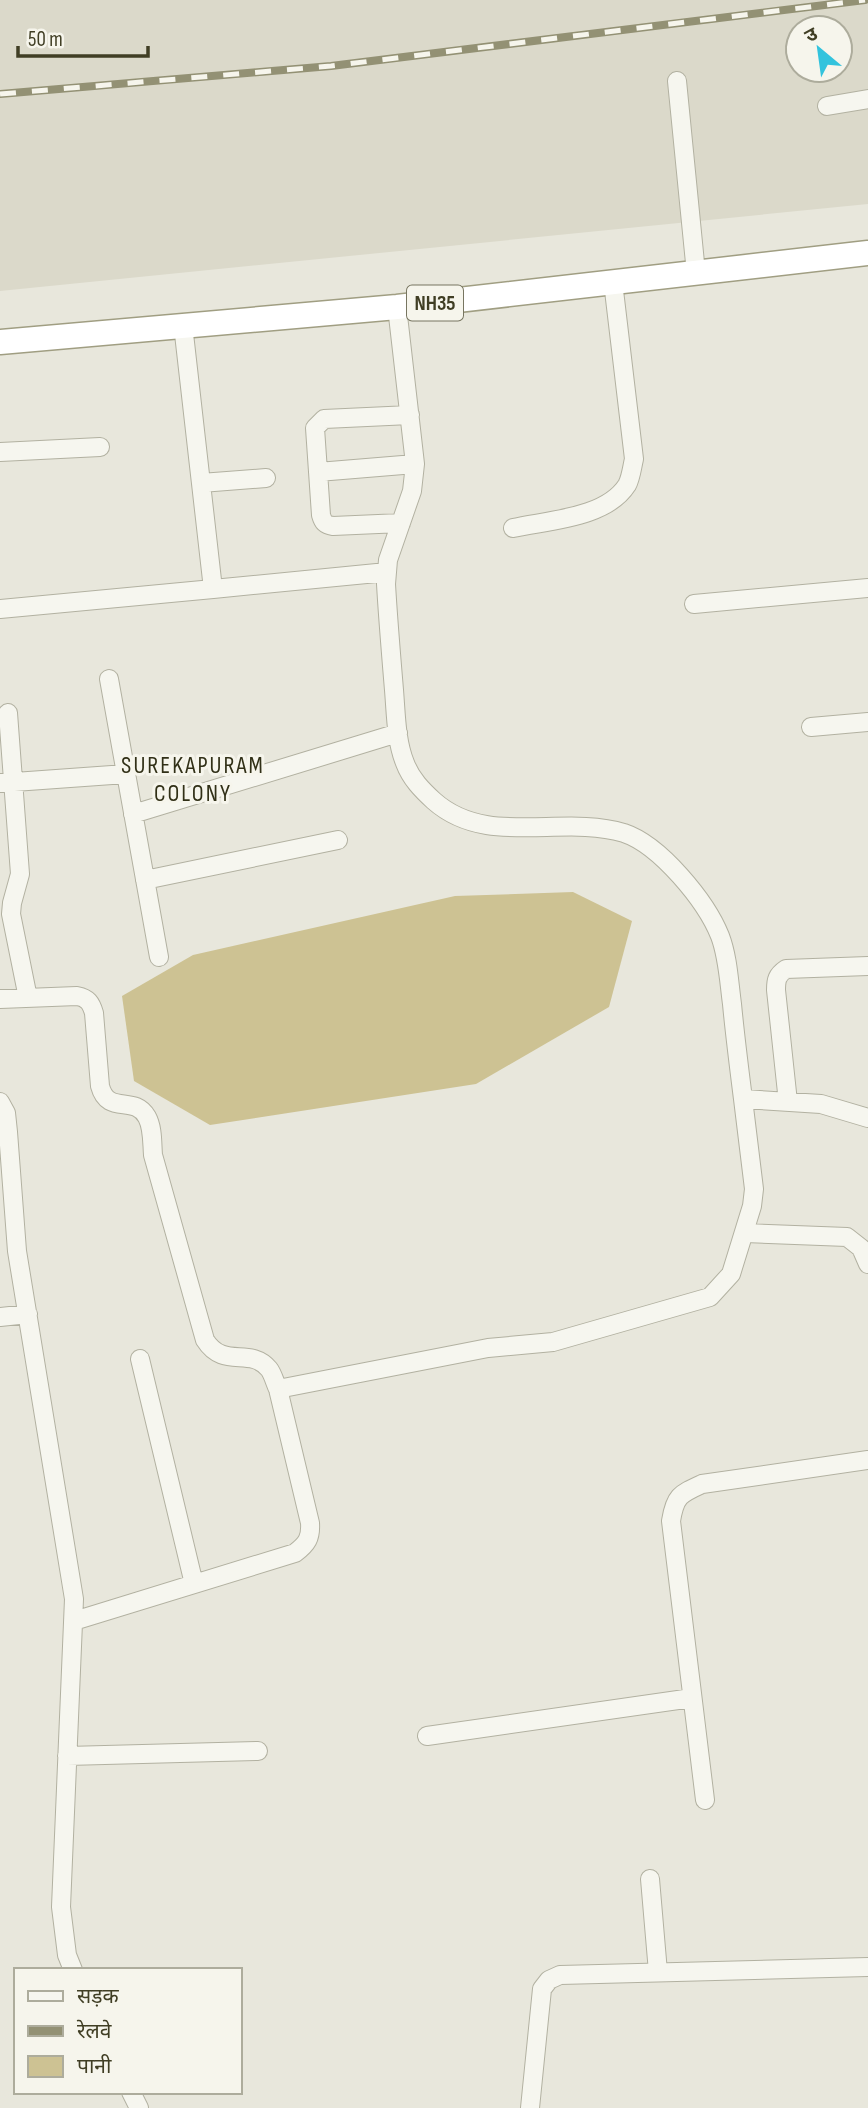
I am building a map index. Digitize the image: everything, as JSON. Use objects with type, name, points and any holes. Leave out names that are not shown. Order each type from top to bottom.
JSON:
[{"type":"highway","name":"NH35","points":[[0,342],[397,307],[868,253]]},
{"type":"street","points":[[677,81],[696,273]]},
{"type":"street","points":[[827,106],[868,99]]},
{"type":"street","points":[[513,528],[600,509],[615,499],[628,484],[634,459],[613,282]]},
{"type":"street","points":[[278,1389],[472,1351],[553,1342],[710,1297],[731,1274],[745,1233],[754,1189],[728,969],[720,936],[700,903],[669,863],[651,847],[625,834],[597,829],[497,827],[462,819],[439,806],[419,788],[405,764],[398,733],[387,603],[387,572],[388,560],[412,491],[415,464],[397,307]]},
{"type":"street","points":[[183,325],[213,589]]},
{"type":"street","points":[[401,523],[328,526],[321,514],[315,428],[318,422],[324,419],[410,415]]},
{"type":"street","points":[[0,452],[100,447]]},
{"type":"street","points":[[318,472],[415,464]]},
{"type":"street","points":[[201,484],[266,478]]},
{"type":"street","points":[[0,609],[387,572]]},
{"type":"street","points":[[694,604],[868,588]]},
{"type":"street","points":[[108,679],[159,957]]},
{"type":"street","points":[[8,713],[7,783],[20,874],[11,914],[27,998]]},
{"type":"street","points":[[811,727],[868,722]]},
{"type":"street","points":[[133,814],[398,733]]},
{"type":"street","points":[[7,783],[126,774]]},
{"type":"street","points":[[145,880],[338,840]]},
{"type":"street","points":[[788,1102],[776,990],[779,973],[786,969],[868,966]]},
{"type":"street","points":[[0,999],[77,996],[85,998],[91,1004],[103,1097],[110,1102],[132,1105],[145,1113],[150,1124],[153,1156],[205,1340],[211,1350],[220,1356],[251,1359],[262,1363],[271,1371],[278,1389],[310,1523],[311,1535],[305,1545],[295,1553],[74,1621]]},
{"type":"street","points":[[743,1099],[821,1104],[868,1118]]},
{"type":"street","points":[[0,1102],[6,1113],[8,1132],[8,1251],[28,1314],[74,1599],[61,1907],[67,1955],[72,1968]]},
{"type":"street","points":[[745,1233],[847,1237],[861,1248],[868,1264]]},
{"type":"street","points":[[0,1317],[28,1314]]},
{"type":"street","points":[[140,1359],[194,1584]]},
{"type":"street","points":[[705,1800],[671,1521],[674,1504],[682,1493],[702,1484],[868,1460]]},
{"type":"street","points":[[427,1736],[692,1698]]},
{"type":"street","points":[[67,1756],[258,1751]]},
{"type":"street","points":[[650,1879],[658,1972]]},
{"type":"street","points":[[530,2108],[540,2001],[545,1984],[555,1978],[568,1974],[868,1967]]},
{"type":"shaded area","points":[[0,0],[868,0],[868,204],[0,291]]},
{"type":"water","points":[[573,892],[632,921],[609,1007],[476,1084],[210,1125],[134,1081],[122,996],[193,955],[455,896]]},
{"type":"railway","points":[[0,94],[331,66],[865,0]]},
{"type":"district","name":"SUREKAPURAM COLONY","points":[[193,779]]}]
